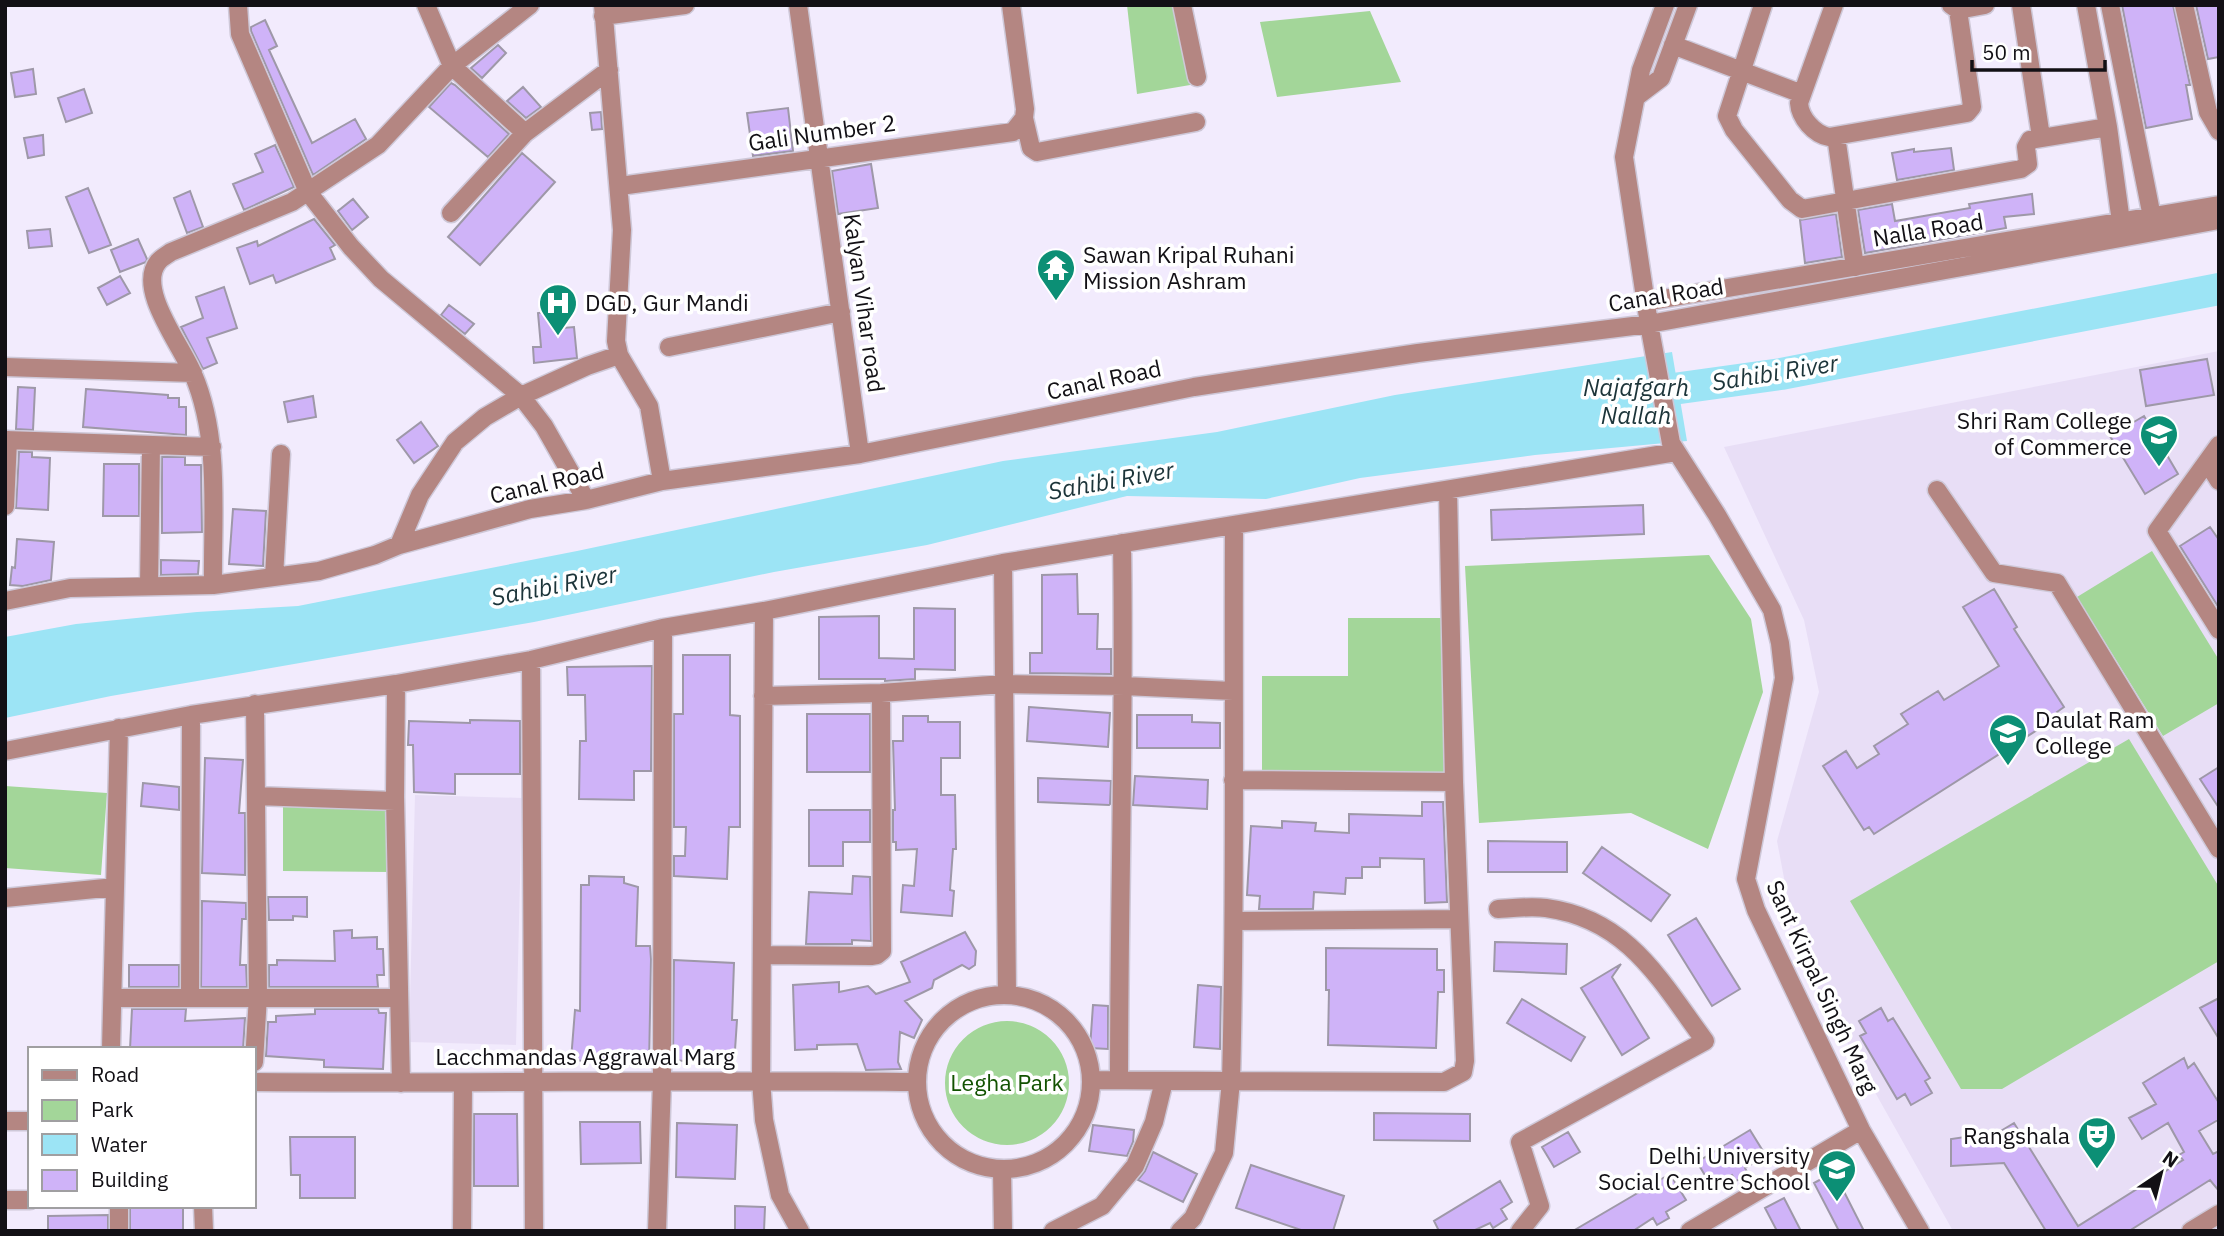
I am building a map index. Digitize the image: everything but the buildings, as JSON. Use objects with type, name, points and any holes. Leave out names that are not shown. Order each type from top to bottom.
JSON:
[{"type":"street","points":[[238,5],[240,34],[308,192],[351,247],[381,279],[520,396],[544,426],[586,500]]},
{"type":"street","points":[[426,5],[452,66],[525,133]]},
{"type":"street","points":[[213,585],[212,447],[205,409],[193,373],[153,295],[152,277],[158,262],[171,252],[292,202],[378,145],[452,66],[530,5]]},
{"type":"street","points":[[662,481],[649,406],[619,355],[616,341],[622,230],[603,11],[685,5]]},
{"type":"street","points":[[1011,5],[1024,118],[1031,148],[1037,152],[1196,122]]},
{"type":"street","points":[[1182,5],[1197,77]]},
{"type":"street","points":[[5,751],[191,715],[396,684],[531,660],[663,628],[764,611],[1003,563],[1448,490],[1674,447],[1645,302],[1624,157],[1641,70],[1665,5]]},
{"type":"street","points":[[1636,97],[1661,78],[1688,5]]},
{"type":"street","points":[[1763,5],[1727,116],[1734,130],[1794,205],[1802,209],[2021,169],[2028,164],[2028,142],[2041,137],[2108,127]]},
{"type":"street","points":[[1833,5],[1799,103],[1802,116],[1822,136],[1836,136],[1967,113],[1972,107],[1954,8],[1985,5]]},
{"type":"street","points":[[2021,5],[2041,137]]},
{"type":"street","points":[[2086,5],[2108,127],[2121,222]]},
{"type":"street","points":[[2110,5],[2152,217]]},
{"type":"street","points":[[2184,5],[2208,112],[2219,131]]},
{"type":"street","name":"Kalyan Vihar road","points":[[802,6],[860,454]]},
{"type":"street","points":[[1673,45],[1802,94]]},
{"type":"street","points":[[451,213],[525,133],[609,70]]},
{"type":"street","name":"Gali Number 2","points":[[620,186],[1013,132],[1024,118]]},
{"type":"street","points":[[1836,136],[1855,267]]},
{"type":"street","name":"Nalla Road","points":[[1645,302],[2219,205]]},
{"type":"street","name":"Canal Road","points":[[5,601],[70,588],[213,585],[319,571],[400,545],[530,509],[586,500],[662,481],[860,454],[1194,387],[1418,353],[1650,331],[2219,220]]},
{"type":"street","points":[[669,347],[841,312]]},
{"type":"street","points":[[400,545],[420,495],[455,442],[485,417],[520,396],[586,366],[619,355]]},
{"type":"street","points":[[5,367],[193,373]]},
{"type":"street","points":[[5,506],[6,440],[212,447]]},
{"type":"street","points":[[149,586],[151,445]]},
{"type":"street","points":[[2219,445],[2157,531],[2219,630]]},
{"type":"street","name":"Sant Kirpal Singh Marg","points":[[1674,447],[1772,610],[1780,643],[1784,678],[1746,879],[1756,910],[1861,1130],[1920,1231]]},
{"type":"street","points":[[274,578],[281,454]]},
{"type":"street","points":[[2207,462],[2219,481]]},
{"type":"street","points":[[1091,1080],[1444,1082],[1463,1072],[1465,1061],[1454,782],[1448,490]]},
{"type":"street","points":[[1937,490],[1994,573],[2057,583],[2219,849]]},
{"type":"street","points":[[1180,1231],[1193,1218],[1224,1153],[1231,1081],[1235,921],[1234,525]]},
{"type":"street","points":[[1119,1080],[1124,686],[1122,543]]},
{"type":"street","points":[[1003,563],[1007,993]]},
{"type":"street","points":[[764,611],[761,1080],[764,1120],[780,1195],[800,1231]]},
{"type":"street","points":[[657,1231],[662,1082],[663,628]]},
{"type":"street","points":[[531,660],[534,1231]]},
{"type":"street","points":[[396,684],[395,801],[401,1083]]},
{"type":"street","points":[[763,696],[881,693],[1004,684],[1233,691]]},
{"type":"street","points":[[762,955],[871,957],[882,951],[881,693]]},
{"type":"street","points":[[255,704],[258,996],[255,1047]]},
{"type":"street","points":[[190,998],[191,715]]},
{"type":"street","points":[[111,1047],[119,728]]},
{"type":"street","points":[[1233,780],[1454,782]]},
{"type":"street","points":[[256,796],[395,801]]},
{"type":"street","points":[[5,898],[115,887]]},
{"type":"street","points":[[1498,909],[1545,908],[1609,929],[1637,951],[1705,1041],[1520,1142],[1540,1206],[1520,1231]]},
{"type":"street","points":[[1235,921],[1459,919]]},
{"type":"street","points":[[1007,993],[1037,1000],[1063,1017],[1082,1041],[1091,1070],[1091,1080],[1089,1104],[1077,1132],[1055,1154],[1027,1167],[1002,1170],[972,1164],[946,1148],[926,1124],[918,1100],[916,1070],[925,1040],[944,1016],[970,1000],[1007,993]]},
{"type":"street","points":[[113,998],[399,998]]},
{"type":"street","points":[[1053,1231],[1102,1206],[1135,1166],[1154,1122],[1164,1080]]},
{"type":"street","name":"Lacchmandas Aggrawal Marg","points":[[256,1082],[917,1082]]},
{"type":"street","points":[[462,1231],[463,1083]]},
{"type":"street","points":[[5,1121],[28,1121]]},
{"type":"street","points":[[1690,1231],[1861,1130]]},
{"type":"street","points":[[1002,1170],[1003,1231]]},
{"type":"street","points":[[5,1200],[28,1200]]},
{"type":"street","points":[[119,1208],[119,1231]]},
{"type":"street","points":[[203,1208],[204,1231]]},
{"type":"street","points":[[2191,1231],[2219,1214]]},
{"type":"shaded area","name":"Daulat Ram College","points":[[2219,351],[2219,1231],[1953,1231],[1799,957],[1777,841],[1819,692],[1804,620],[1724,447]]},
{"type":"shaded area","points":[[415,795],[522,798],[516,1045],[409,1042]]},
{"type":"green space","points":[[1127,5],[1187,5],[1196,84],[1137,94]]},
{"type":"green space","points":[[1370,11],[1401,82],[1277,97],[1260,22]]},
{"type":"green space","points":[[2152,551],[2219,660],[2219,703],[2163,736],[2077,597]]},
{"type":"green space","points":[[1709,555],[1751,619],[1763,692],[1708,849],[1631,813],[1479,823],[1465,566]]},
{"type":"green space","points":[[1348,618],[1449,618],[1450,776],[1262,776],[1262,676],[1348,676]]},
{"type":"green space","points":[[2129,739],[2219,887],[2219,961],[2002,1089],[1961,1089],[1850,901]]},
{"type":"green space","points":[[5,786],[107,793],[101,875],[5,868]]},
{"type":"green space","points":[[283,805],[389,805],[389,872],[283,871]]},
{"type":"green space","name":"Legha Park","points":[[1007,1021],[1031,1025],[1051,1039],[1065,1059],[1069,1083],[1065,1107],[1051,1127],[1031,1141],[1007,1145],[983,1141],[963,1127],[949,1107],[945,1083],[949,1059],[963,1039],[983,1025]]},
{"type":"water","name":"Najafgarh Nallah","points":[[1672,352],[1687,441],[1535,455],[1360,478],[1266,499],[1127,496],[927,545],[774,572],[534,622],[111,696],[5,718],[5,637],[76,624],[197,612],[298,606],[577,551],[1003,461],[1217,432],[1395,395]]},
{"type":"waterway","name":"Sahibi River","points":[[1637,394],[1781,374],[2219,289]]},
{"type":"place","name":"Sawan Kripal Ruhani Mission Ashram","points":[[1056,302]]},
{"type":"place","name":"DGD, Gur Mandi","points":[[558,337]]},
{"type":"place","name":"Shri Ram College of Commerce","points":[[2159,468]]},
{"type":"place","name":"Daulat Ram College","points":[[2008,767]]},
{"type":"place","name":"Rangshala","points":[[2097,1170]]},
{"type":"place","name":"Delhi University Social Centre School","points":[[1837,1203]]}]
